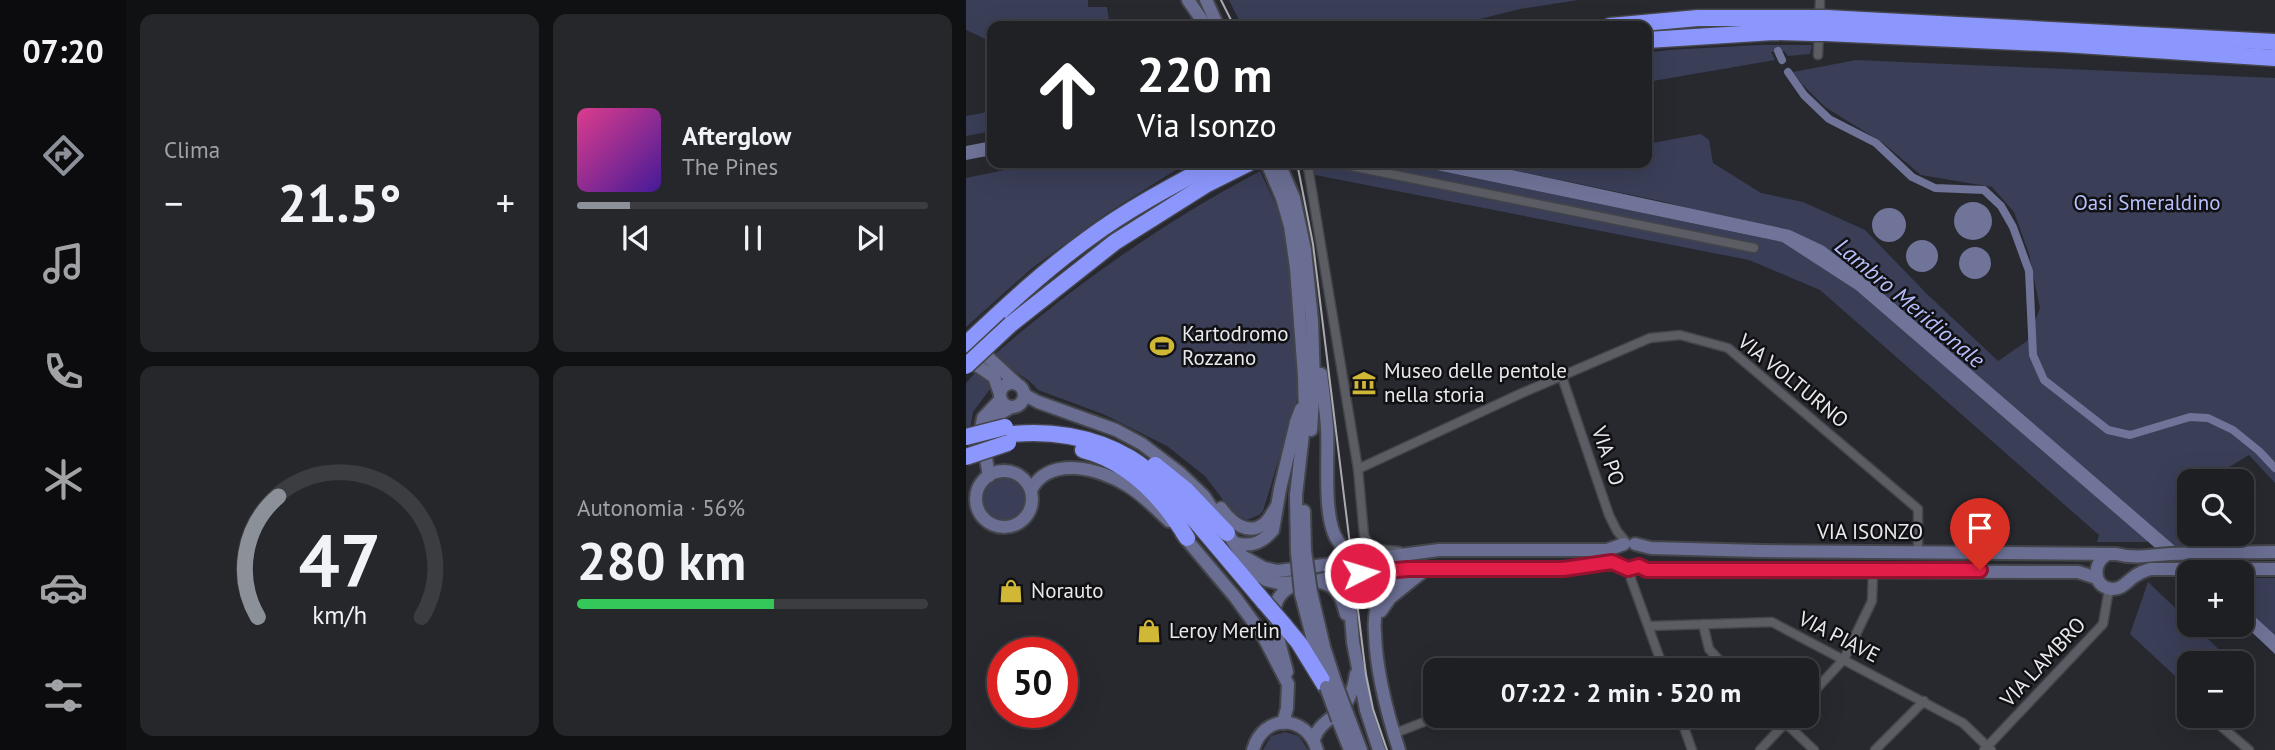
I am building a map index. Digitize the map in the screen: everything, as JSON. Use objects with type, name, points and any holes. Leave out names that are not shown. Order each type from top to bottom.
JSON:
[{"type":"highway","points":[[1652,22],[1698,18],[2275,42]]},
{"type":"highway","points":[[1652,40],[1774,32],[1820,25],[2275,58]]},
{"type":"highway","points":[[966,345],[1115,242],[1207,173],[1228,168]]},
{"type":"highway","points":[[966,366],[1006,317]]},
{"type":"highway","points":[[966,447],[1039,423],[1059,425],[1117,440],[1160,468],[1186,490],[1231,538]]},
{"type":"highway","points":[[966,437],[1022,432],[1050,433],[1077,438],[1129,457],[1173,494],[1299,643],[1330,684]]},
{"type":"highway","points":[[966,457],[1006,435],[1060,444],[1088,452],[1115,463],[1153,491],[1171,511],[1187,538]]},
{"type":"main road","points":[[1188,0],[1203,21]]},
{"type":"main road","points":[[1206,0],[1215,21]]},
{"type":"main road","points":[[1275,168],[1294,247],[1304,376],[1304,427],[1296,495],[1301,552],[1330,684],[1343,717],[1361,750]]},
{"type":"main road","points":[[1276,168],[1294,198],[1301,223],[1312,320],[1314,415],[1301,552]]},
{"type":"main road","points":[[1312,320],[1328,429],[1328,495],[1334,535],[1343,548],[1350,552],[1419,552]]},
{"type":"main road","points":[[966,345],[989,359],[1023,388],[1025,395],[1021,405],[1004,400]]},
{"type":"main road","points":[[966,358],[994,377],[1004,400]]},
{"type":"main road","points":[[1006,471],[991,443],[990,424],[1004,400],[1004,386],[1016,383]]},
{"type":"main road","points":[[1025,395],[1116,430],[1183,468],[1203,484],[1230,520],[1247,528],[1261,525],[1268,520],[1276,507],[1296,422],[1304,402]]},
{"type":"main road","points":[[989,476],[981,429],[983,418],[1004,400]]},
{"type":"main road","points":[[1152,450],[1205,496],[1252,571],[1266,580],[1278,583],[1307,587],[1330,586],[1337,592],[1353,642]]},
{"type":"main road","points":[[1031,491],[1036,480],[1046,473],[1069,467],[1105,475],[1146,499],[1187,538],[1262,634],[1288,684]]},
{"type":"main road","points":[[1006,471],[1021,477],[1031,491],[1032,500],[1026,517],[1011,527],[1002,527],[986,521],[971,500],[989,476],[1006,471]]},
{"type":"main road","points":[[1231,538],[1247,545],[1257,544],[1273,530],[1277,518],[1276,507]]},
{"type":"main road","points":[[1629,543],[1643,554],[1630,567],[1616,557],[1618,549],[1629,543]]},
{"type":"main road","name":"VIA ISONZO","points":[[1246,558],[1264,568],[1278,571],[1439,550],[1607,550],[1629,543],[1651,548],[2106,555]]},
{"type":"main road","name":"VIA ISONZO","points":[[1408,569],[1426,555],[1439,550]]},
{"type":"main road","points":[[2275,552],[2231,551],[2138,558],[2106,555],[2096,567],[2097,578],[2109,589],[2120,588],[2138,573],[2150,569],[2275,569]]},
{"type":"main road","points":[[2121,555],[2131,569],[2129,580]]},
{"type":"main road","points":[[1283,723],[1288,684],[1274,616],[1278,600],[1284,592],[1307,587],[1336,575],[1352,561]]},
{"type":"main road","name":"VIA ISONZO","points":[[1367,572],[1408,569],[1563,569],[1612,562],[1647,570],[2078,572],[2097,578]]},
{"type":"main road","points":[[1399,750],[1384,695],[1376,647],[1375,620],[1383,591],[1408,569]]},
{"type":"main road","points":[[1375,620],[1390,598],[1426,569]]},
{"type":"main road","points":[[1379,750],[1366,710],[1357,667],[1349,593],[1352,581],[1367,572],[1381,580],[1383,591]]},
{"type":"main road","points":[[1316,744],[1319,727],[1341,710],[1354,687],[1357,667]]},
{"type":"main road","points":[[1343,717],[1350,750]]},
{"type":"main road","points":[[1253,750],[1266,729],[1283,723],[1301,726],[1316,744]]},
{"type":"street","points":[[1818,55],[1820,0]]},
{"type":"street","points":[[1308,168],[1358,469],[1367,543],[1374,548],[1419,552]]},
{"type":"street","points":[[1361,168],[1754,248]]},
{"type":"street","name":"VIA VOLTURNO","points":[[1358,469],[1522,393],[1650,338],[1680,335],[1728,348],[1918,509],[1918,552]]},
{"type":"street","name":"VIA PO","points":[[1562,377],[1609,515],[1617,531],[1629,543]]},
{"type":"street","points":[[1630,567],[1631,579],[1660,658]]},
{"type":"street","points":[[1819,686],[1844,659],[1872,601],[1873,571]]},
{"type":"street","name":"VIA LAMBRO","points":[[1988,749],[2102,624],[2109,589]]},
{"type":"street","name":"VIA PIAVE","points":[[1650,626],[1772,622],[1963,723],[1988,749]]},
{"type":"street","points":[[1703,624],[1709,649],[1717,658]]},
{"type":"street","points":[[1875,750],[1924,701]]},
{"type":"street","points":[[1394,734],[1423,722]]},
{"type":"street","points":[[1684,728],[1692,750]]},
{"type":"street","points":[[1760,750],[1781,728]]},
{"type":"street","points":[[1796,728],[1814,750]]},
{"type":"street","points":[[2222,728],[2244,748]]},
{"type":"green space","points":[[966,0],[1088,0],[1088,7],[1107,7],[1109,21],[987,21],[987,40],[966,30]]},
{"type":"green space","points":[[1229,0],[1578,0],[1520,9],[1472,21],[1240,21]]},
{"type":"green space","points":[[1812,45],[1810,54],[1788,56],[1784,51],[1771,52],[1775,60],[1652,81],[1652,52]]},
{"type":"green space","name":"Oasi Smeraldino","points":[[1856,60],[2275,78],[2275,483],[2249,455],[2226,469],[2177,469],[2177,546],[2213,546],[2177,549],[1863,276],[1824,246],[1665,202],[1504,168],[1652,168],[1652,143],[1701,134],[1709,140],[1713,163],[1761,193],[1803,202],[1865,230],[1998,361],[2027,341],[2040,308],[2029,254],[2014,212],[1992,187],[1921,175],[1883,143],[1825,107],[1793,72]]},
{"type":"green space","points":[[987,112],[987,132],[966,136],[966,116]]},
{"type":"green space","points":[[1015,168],[1179,168],[1106,214],[1031,269],[966,327],[966,178]]},
{"type":"green space","points":[[1311,168],[1427,168],[1782,242],[1856,290],[2150,542],[2097,542],[2099,535],[1820,290],[1749,260],[1310,174]]},
{"type":"green space","name":"Kartodromo Rozzano","points":[[1260,171],[1277,207],[1288,250],[1298,396],[1263,511],[1247,520],[1233,513],[1205,476],[1167,446],[1103,414],[1038,390],[995,354],[1058,302],[1122,255],[1189,211]]},
{"type":"green space","points":[[975,373],[987,380],[990,389],[973,412],[970,430],[966,432],[966,383]]},
{"type":"green space","points":[[1004,476],[1020,483],[1027,499],[1020,515],[1004,522],[988,515],[981,499],[988,483]]},
{"type":"green space","points":[[2254,578],[2275,578],[2275,635],[2254,616]]},
{"type":"green space","points":[[2148,582],[2177,610],[2177,637],[2206,637],[2221,651],[2177,651],[2177,678],[2130,634]]},
{"type":"green space","points":[[1285,732],[1299,736],[1308,750],[1263,750],[1271,736]]},
{"type":"shaded area","points":[[987,142],[987,156],[966,160],[966,146]]},
{"type":"shaded area","points":[[1427,168],[1503,168],[1790,230],[1824,246],[1863,276],[2191,560],[2177,560],[2177,567],[1856,290],[1782,242]]},
{"type":"shaded area","points":[[1973,202],[1987,207],[1992,221],[1987,235],[1973,240],[1959,235],[1954,221],[1959,207]]},
{"type":"shaded area","points":[[1889,208],[1901,213],[1906,225],[1901,237],[1889,242],[1877,237],[1872,225],[1877,213]]},
{"type":"shaded area","points":[[1922,240],[1934,244],[1938,256],[1934,268],[1922,272],[1910,268],[1906,256],[1910,244]]},
{"type":"shaded area","points":[[1975,247],[1987,251],[1991,263],[1987,275],[1975,279],[1963,275],[1959,263],[1963,251]]},
{"type":"shaded area","points":[[2254,616],[2275,635],[2275,654],[2254,634]]},
{"type":"waterway","points":[[1778,51],[1782,60]]},
{"type":"waterway","points":[[1788,72],[1804,95],[1829,119],[1876,143],[1912,177],[1935,188],[1984,190],[2001,206],[2013,227],[2029,271],[2033,355],[2044,380],[2108,430],[2130,435],[2190,417],[2208,418],[2233,430],[2275,468]]},
{"type":"tram line","points":[[1221,0],[1232,21]]},
{"type":"tram line","points":[[1298,168],[1313,244],[1366,675],[1373,709],[1387,750]]},
{"type":"place","name":"Kartodromo Rozzano","points":[[1162,346]]},
{"type":"place","name":"Museo delle pentole nella storia","points":[[1364,383]]},
{"type":"place","name":"Norauto","points":[[1011,591]]},
{"type":"place","name":"Leroy Merlin","points":[[1149,631]]},
{"type":"route","points":[[1360,573],[1408,569],[1563,569],[1606,562],[1628,569],[1639,566],[1647,570],[1980,570]]},
{"type":"water label","name":"Lambro Meridionale","points":[[1910,303]]}]
